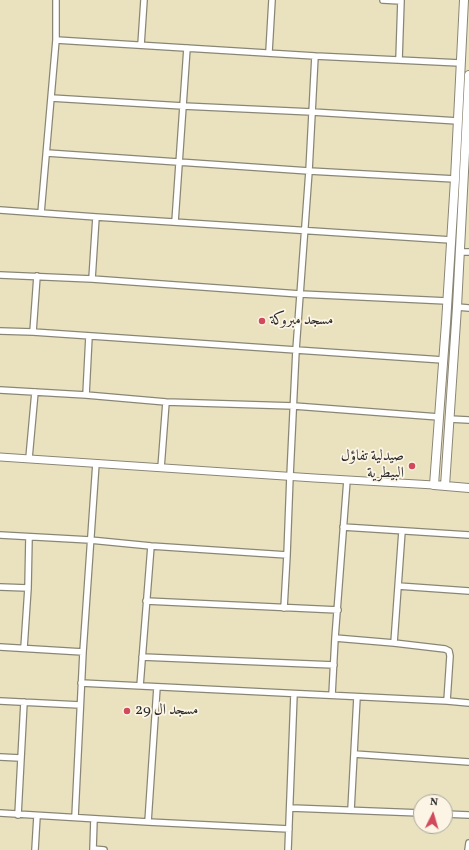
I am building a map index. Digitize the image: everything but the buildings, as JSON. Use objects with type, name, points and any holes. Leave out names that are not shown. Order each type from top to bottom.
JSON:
[{"type":"main road","points":[[464,0],[455,179],[434,485],[469,488]]},
{"type":"main road","points":[[445,486],[467,140],[469,75]]},
{"type":"street","points":[[41,213],[56,40],[56,0]]},
{"type":"street","points":[[141,45],[144,0]]},
{"type":"street","points":[[269,52],[272,0]]},
{"type":"street","points":[[383,0],[401,0],[399,60]]},
{"type":"street","points":[[56,40],[315,56],[460,62]]},
{"type":"street","points":[[174,222],[187,48]]},
{"type":"street","points":[[284,608],[296,350],[309,171],[315,56]]},
{"type":"street","points":[[51,98],[458,121]]},
{"type":"street","points":[[47,153],[309,171],[455,179]]},
{"type":"street","points":[[0,210],[451,240]]},
{"type":"street","points":[[92,279],[96,217]]},
{"type":"street","points":[[459,252],[469,252]]},
{"type":"street","points":[[0,274],[300,294],[447,301]]},
{"type":"street","points":[[33,332],[37,276]]},
{"type":"street","points":[[456,307],[469,308]]},
{"type":"street","points":[[0,331],[443,360]]},
{"type":"street","points":[[86,395],[89,336]]},
{"type":"street","points":[[0,390],[86,395],[166,402],[294,406],[439,417]]},
{"type":"street","points":[[28,458],[35,392]]},
{"type":"street","points":[[161,468],[166,402]]},
{"type":"street","points":[[449,419],[469,420]]},
{"type":"street","points":[[0,457],[434,485]]},
{"type":"street","points":[[75,817],[81,683],[96,463]]},
{"type":"street","points":[[332,695],[347,480]]},
{"type":"street","points":[[343,527],[469,535]]},
{"type":"street","points":[[394,643],[402,531]]},
{"type":"street","points":[[0,535],[90,540],[151,546],[287,555]]},
{"type":"street","points":[[24,648],[28,588],[29,537]]},
{"type":"street","points":[[140,686],[151,546]]},
{"type":"street","points":[[398,586],[469,591]]},
{"type":"street","points":[[0,587],[28,588]]},
{"type":"street","points":[[146,601],[338,610]]},
{"type":"street","points":[[336,638],[394,643],[445,649],[449,651],[447,701]]},
{"type":"street","points":[[0,647],[83,652]]},
{"type":"street","points":[[142,657],[334,665]]},
{"type":"street","points":[[81,683],[469,703]]},
{"type":"street","points":[[148,822],[157,687]]},
{"type":"street","points":[[288,850],[288,829],[291,808],[294,694]]},
{"type":"street","points":[[351,810],[357,697]]},
{"type":"street","points":[[0,701],[80,705]]},
{"type":"street","points":[[18,815],[24,702]]},
{"type":"street","points":[[354,754],[469,762]]},
{"type":"street","points":[[0,757],[20,758]]},
{"type":"street","points":[[291,808],[413,813]]},
{"type":"street","points":[[0,813],[288,829]]},
{"type":"street","points":[[453,814],[469,815]]},
{"type":"street","points":[[35,850],[37,816]]},
{"type":"street","points":[[94,819],[93,850],[104,850]]},
{"type":"street","points":[[468,850],[469,843]]},
{"type":"place","name":"مسجد مبروكة","points":[[262,321]]},
{"type":"place","name":"صيدلية تفاؤل البيطرية","points":[[412,466]]},
{"type":"place","name":"مسجد ال 29","points":[[127,711]]}]
